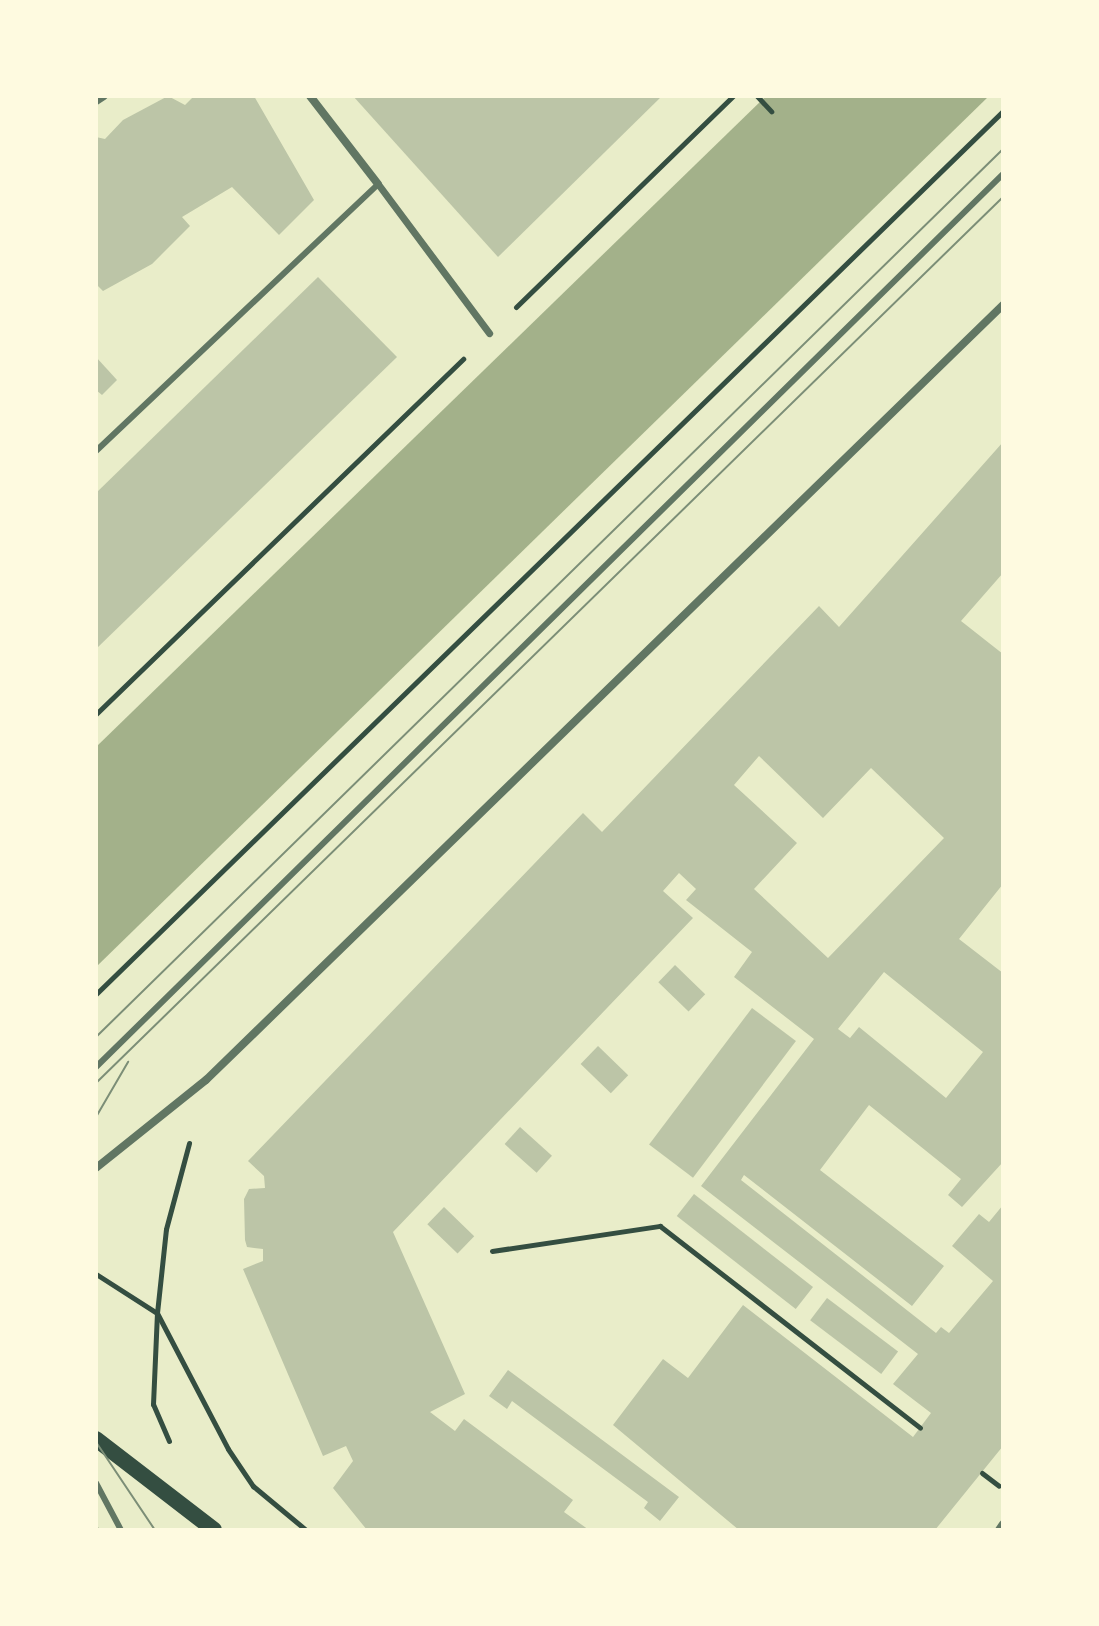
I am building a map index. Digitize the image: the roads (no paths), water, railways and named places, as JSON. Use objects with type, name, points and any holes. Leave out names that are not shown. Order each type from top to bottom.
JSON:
[{"type":"main road","points":[[96,1439],[214,1530]]},
{"type":"street","points":[[96,101],[104,96]]},
{"type":"street","points":[[310,96],[489,333]]},
{"type":"street","points":[[96,1168],[206,1080],[1003,305]]},
{"type":"street","points":[[999,1530],[1003,1524]]},
{"type":"lane","points":[[96,1067],[1003,174]]},
{"type":"lane","points":[[96,451],[378,184]]},
{"type":"lane","points":[[96,1483],[121,1530]]},
{"type":"tram line","points":[[96,1037],[1003,149]]},
{"type":"tram line","points":[[96,1083],[1003,197]]},
{"type":"tram line","points":[[96,1117],[128,1062]]},
{"type":"tram line","points":[[96,1442],[155,1530]]},
{"type":"tram line","points":[[96,1526],[99,1530]]}]
